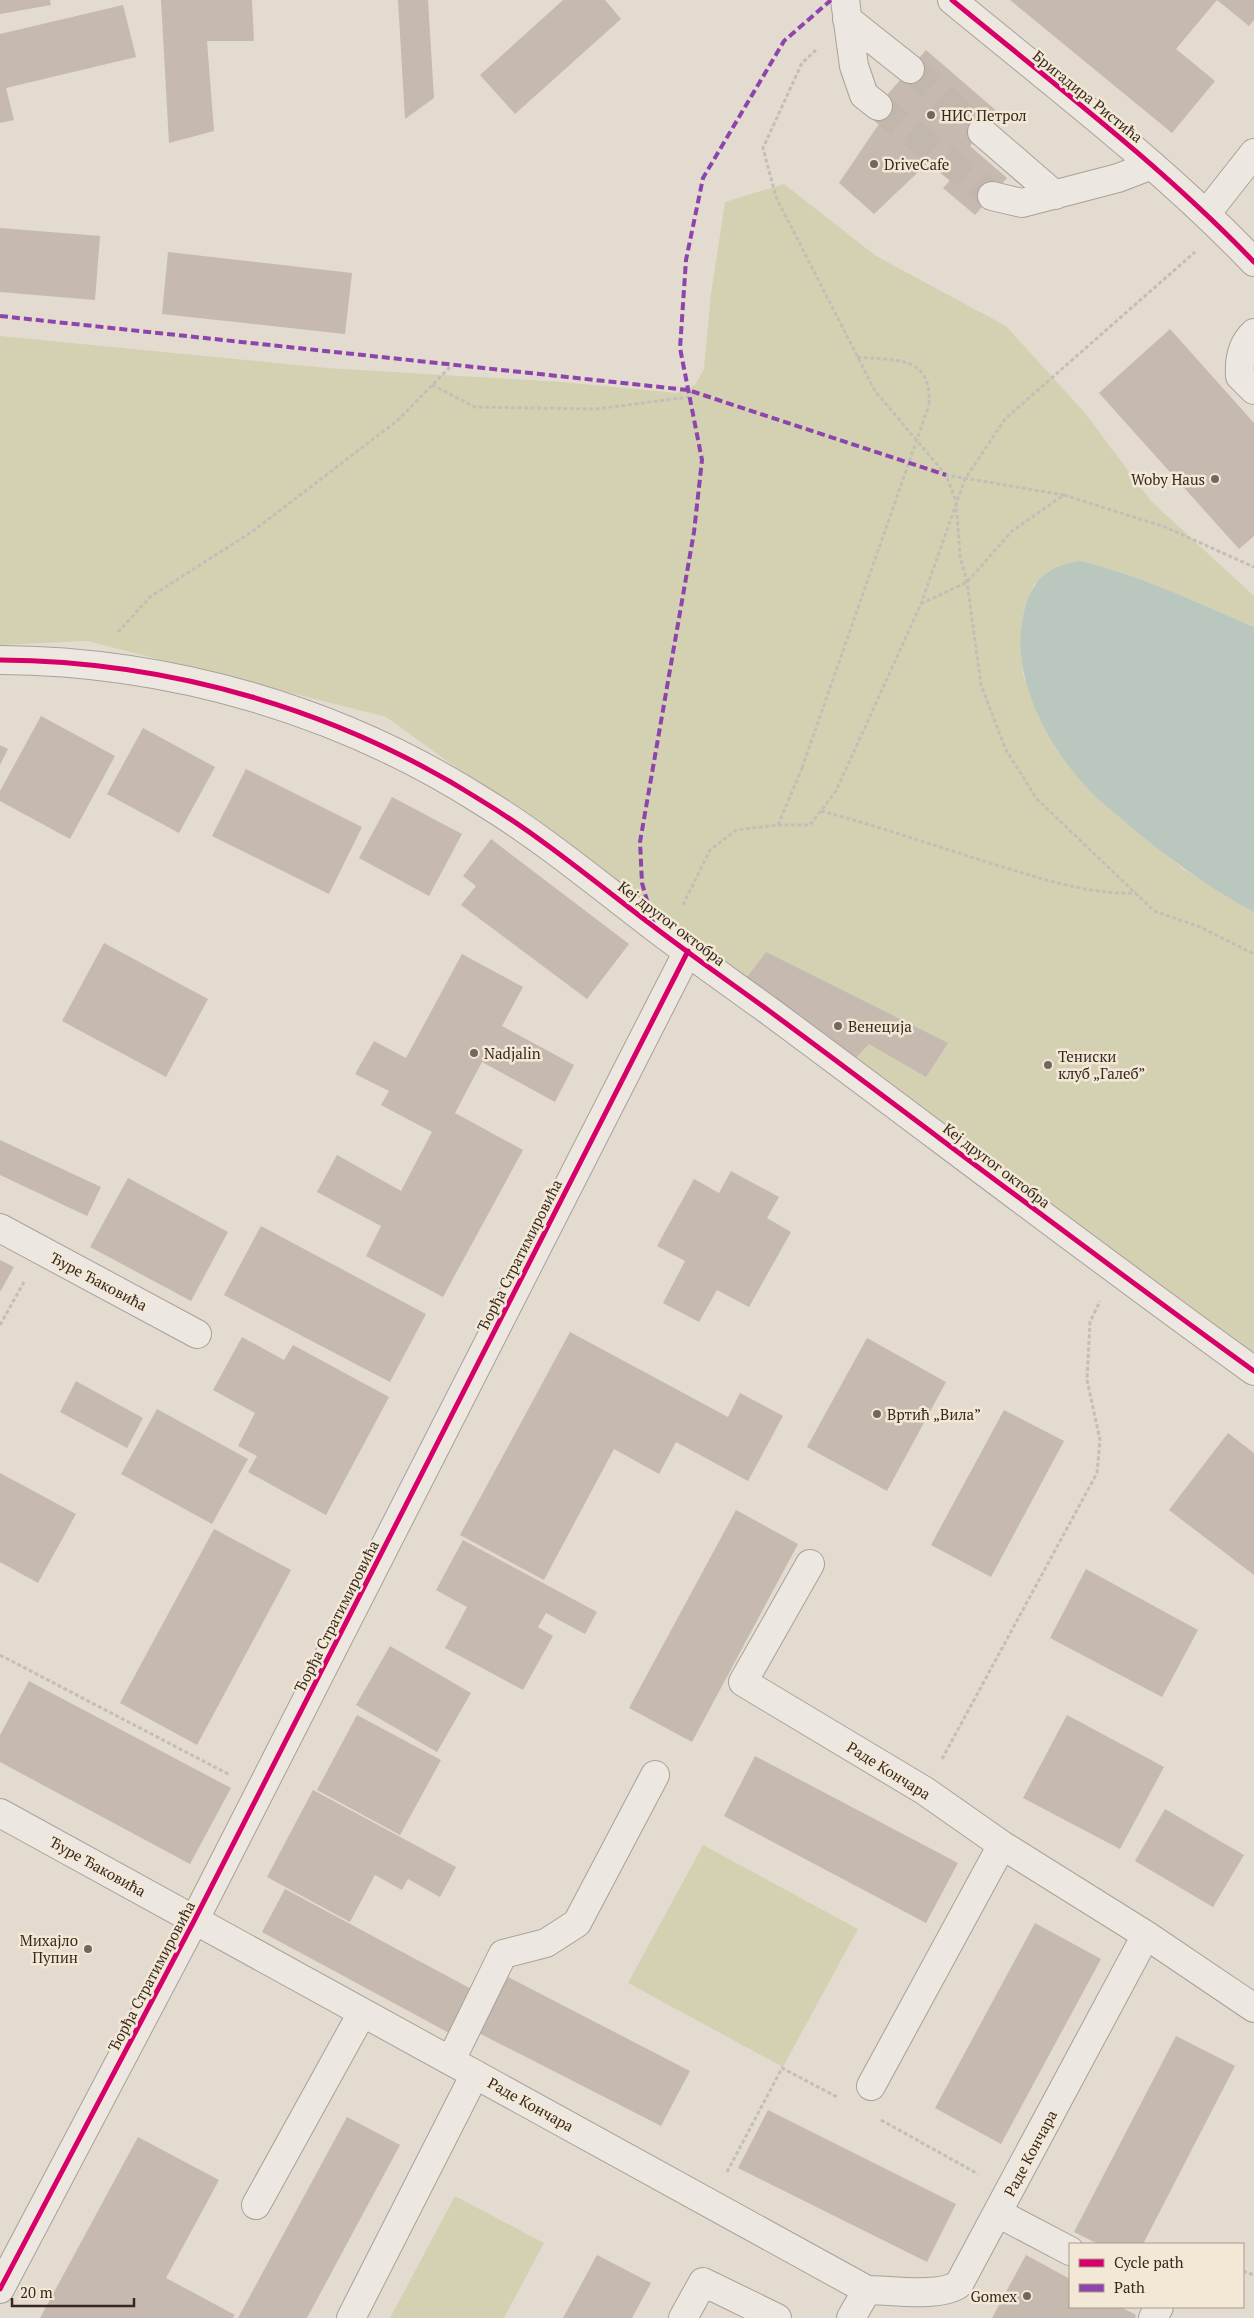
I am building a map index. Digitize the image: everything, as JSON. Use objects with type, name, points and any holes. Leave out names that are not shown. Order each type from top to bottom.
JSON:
[{"type":"street","name":"Бригадира Ристића","points":[[952,0],[1152,165],[1214,221],[1254,262]]},
{"type":"street","points":[[846,10],[910,69]]},
{"type":"street","points":[[846,10],[854,66],[864,95],[878,106]]},
{"type":"street","points":[[982,132],[1055,194]]},
{"type":"street","points":[[1214,221],[1254,153]]},
{"type":"street","points":[[992,196],[1022,203],[1118,178],[1152,165]]},
{"type":"street","points":[[1254,333],[1249,338],[1239,358],[1240,376],[1254,390]]},
{"type":"street","name":"Кеј другог октобра","points":[[0,660],[49,660],[163,676],[288,707],[346,729],[395,752],[458,786],[533,833],[678,944],[1254,1371]]},
{"type":"street","name":"Ђорђа Стратимировића","points":[[0,2289],[196,1919],[261,1791],[678,944]]},
{"type":"street","name":"Ђуре Ђаковића","points":[[0,1228],[197,1334]]},
{"type":"street","name":"Раде Кончара","points":[[810,1564],[743,1682],[925,1791],[1002,1845],[1146,1935],[1254,2008]]},
{"type":"street","points":[[451,2060],[503,1954],[546,1943],[577,1923],[655,1775]]},
{"type":"street","name":"Ђуре Ђаковића","points":[[0,1813],[196,1919]]},
{"type":"street","points":[[865,2097],[1002,1845]]},
{"type":"street","name":"Раде Кончара","points":[[196,1919],[362,2013],[451,2060],[867,2290],[936,2291],[954,2288],[959,2284],[1146,1935]]},
{"type":"street","points":[[256,2205],[362,2013]]},
{"type":"street","points":[[351,2318],[475,2074]]},
{"type":"street","name":"Раде Кончара","points":[[1004,2202],[1069,2250]]},
{"type":"street","points":[[683,2318],[703,2282],[777,2318]]},
{"type":"street","points":[[851,2318],[867,2290]]},
{"type":"path","points":[[846,10],[802,63],[763,148],[776,197],[875,391],[946,475],[956,501],[960,556],[967,582],[982,685],[1005,748],[1036,798],[1154,911],[1200,926],[1254,954]]},
{"type":"path","points":[[678,944],[710,850],[736,830],[778,825],[810,825],[836,791],[921,604],[965,479],[1006,419],[1214,221]]},
{"type":"path","points":[[778,825],[802,768],[929,405],[927,383],[922,371],[913,364],[857,357]]},
{"type":"path","points":[[89,665],[150,597],[253,531],[398,420],[452,365]]},
{"type":"path","points":[[432,385],[475,407],[596,409],[689,397]]},
{"type":"path","points":[[946,475],[1064,495],[1165,527],[1254,568]]},
{"type":"path","points":[[921,604],[967,582],[1012,531],[1064,495]]},
{"type":"path","points":[[821,811],[868,823],[965,856],[1048,880],[1115,894],[1136,893]]},
{"type":"path","points":[[0,1325],[42,1250]]},
{"type":"path","points":[[925,1791],[1097,1473],[1100,1440],[1087,1380],[1090,1322],[1114,1268]]},
{"type":"path","points":[[0,1655],[261,1791]]},
{"type":"path","points":[[711,2204],[782,2068],[865,2097],[1004,2202]]},
{"type":"shaded area","points":[[784,184],[876,256],[1006,326],[1085,413],[1151,501],[1254,596],[1254,627],[1147,582],[1080,561],[1034,584],[1025,606],[1021,626],[1023,675],[1037,710],[1058,751],[1090,791],[1183,869],[1254,912],[1254,1371],[570,850],[386,717],[87,641],[0,645],[0,336],[327,368],[562,382],[677,393],[695,385],[704,369],[711,294],[725,202]]},
{"type":"shaded area","points":[[1080,561],[1147,582],[1254,627],[1254,912],[1187,870],[1102,803],[1060,754],[1047,733],[1027,687],[1022,663],[1020,640],[1023,616],[1030,594],[1041,578],[1058,567]]},
{"type":"shaded area","points":[[703,1845],[858,1929],[783,2067],[628,1983]]},
{"type":"shaded area","points":[[455,2196],[544,2243],[504,2318],[390,2318]]},
{"type":"building","points":[[0,0],[50,0],[51,5],[0,14]]},
{"type":"building","points":[[161,0],[252,0],[254,41],[207,41],[214,131],[169,143]]},
{"type":"building","points":[[398,0],[428,0],[434,98],[405,119]]},
{"type":"building","points":[[563,0],[605,0],[621,19],[515,114],[480,75]]},
{"type":"building","points":[[1010,0],[1217,0],[1176,49],[1215,81],[1172,133]]},
{"type":"building","points":[[1217,0],[1254,0],[1254,20],[1249,26]]},
{"type":"building","points":[[123,5],[136,57],[6,88],[14,120],[0,123],[0,34]]},
{"type":"building","points":[[926,50],[999,113],[970,146],[1007,178],[975,215],[943,188],[952,178],[931,160],[874,214],[839,183],[883,118],[874,110]]},
{"type":"building","points":[[0,228],[100,236],[95,300],[0,292]]},
{"type":"building","points":[[168,252],[352,273],[345,334],[162,314]]},
{"type":"building","name":"Woby Haus","points":[[1170,329],[1254,423],[1254,536],[1239,549],[1099,393]]},
{"type":"building","points":[[41,716],[115,756],[70,839],[0,801],[0,791]]},
{"type":"building","points":[[143,728],[215,767],[179,833],[107,794]]},
{"type":"building","points":[[0,745],[8,749],[0,765]]},
{"type":"building","points":[[246,769],[362,827],[329,894],[212,836]]},
{"type":"building","points":[[392,797],[462,834],[429,896],[359,858]]},
{"type":"building","points":[[491,839],[629,944],[587,999],[461,905],[476,886],[463,876]]},
{"type":"building","points":[[104,943],[208,999],[166,1077],[62,1021]]},
{"type":"building","points":[[766,952],[948,1043],[926,1077],[869,1044],[850,1064],[744,981]]},
{"type":"building","points":[[462,954],[523,987],[502,1026],[574,1065],[555,1102],[482,1062],[455,1113],[523,1150],[443,1297],[366,1256],[381,1226],[317,1192],[337,1155],[401,1191],[432,1132],[381,1105],[389,1091],[355,1074],[374,1041],[406,1058]]},
{"type":"building","points":[[0,1140],[101,1187],[87,1216],[0,1175]]},
{"type":"building","points":[[731,1171],[779,1197],[767,1218],[791,1232],[749,1307],[717,1290],[699,1322],[663,1303],[685,1261],[657,1246],[694,1179],[719,1193]]},
{"type":"building","points":[[128,1178],[228,1232],[191,1301],[90,1247]]},
{"type":"building","points":[[261,1226],[426,1314],[390,1382],[224,1295]]},
{"type":"building","points":[[0,1260],[14,1267],[0,1292]]},
{"type":"building","points":[[570,1332],[728,1417],[740,1393],[783,1416],[748,1481],[676,1442],[659,1474],[614,1449],[544,1580],[460,1535]]},
{"type":"building","points":[[242,1337],[284,1360],[293,1345],[389,1397],[326,1515],[248,1472],[257,1456],[238,1446],[255,1413],[213,1390]]},
{"type":"building","name":"Вртић „Вила”","points":[[867,1338],[946,1382],[887,1491],[807,1447]]},
{"type":"building","points":[[76,1381],[143,1418],[127,1448],[60,1412]]},
{"type":"building","points":[[157,1409],[248,1459],[212,1524],[121,1474]]},
{"type":"building","points":[[1004,1410],[1064,1441],[991,1577],[931,1545]]},
{"type":"building","points":[[1228,1433],[1254,1453],[1254,1575],[1169,1510]]},
{"type":"building","points":[[0,1473],[76,1514],[38,1583],[0,1562]]},
{"type":"building","points":[[736,1510],[798,1544],[692,1742],[629,1708]]},
{"type":"building","points":[[214,1529],[291,1570],[197,1745],[120,1703]]},
{"type":"building","points":[[463,1540],[597,1612],[585,1634],[546,1613],[538,1627],[553,1636],[523,1690],[445,1648],[467,1607],[436,1590]]},
{"type":"building","points":[[1086,1569],[1198,1630],[1162,1697],[1050,1638]]},
{"type":"building","points":[[390,1646],[471,1693],[437,1752],[356,1705]]},
{"type":"building","points":[[29,1681],[231,1788],[190,1864],[0,1762],[0,1735]]},
{"type":"building","points":[[357,1715],[441,1760],[400,1835],[317,1790]]},
{"type":"building","points":[[1067,1715],[1164,1767],[1120,1849],[1023,1798]]},
{"type":"building","points":[[755,1756],[958,1863],[926,1923],[724,1816]]},
{"type":"building","points":[[313,1790],[456,1867],[440,1897],[408,1879],[402,1890],[375,1875],[350,1922],[267,1877]]},
{"type":"building","points":[[1165,1809],[1244,1855],[1213,1907],[1135,1861]]},
{"type":"building","points":[[285,1889],[475,1991],[451,2034],[262,1932]]},
{"type":"building","points":[[1035,1923],[1101,1959],[1001,2144],[935,2108]]},
{"type":"building","points":[[504,1975],[690,2071],[661,2126],[475,2031]]},
{"type":"building","points":[[1176,2036],[1235,2066],[1144,2243],[1096,2243],[1074,2232]]},
{"type":"building","points":[[768,2110],[956,2204],[927,2262],[738,2168]]},
{"type":"building","points":[[347,2117],[400,2145],[307,2318],[238,2318]]},
{"type":"building","points":[[138,2137],[219,2180],[166,2278],[235,2315],[233,2318],[40,2318]]},
{"type":"building","points":[[597,2255],[651,2283],[632,2318],[563,2318]]},
{"type":"building","name":"Gomex","points":[[1026,2255],[1069,2278],[1069,2308],[1123,2308],[1136,2315],[1135,2318],[992,2318]]},
{"type":"tunnel","points":[[910,69],[982,132]]},
{"type":"tunnel","points":[[878,106],[992,196]]},
{"type":"marked path","points":[[654,925],[642,883],[640,842],[694,532],[702,460],[680,348],[686,260],[703,178],[784,41],[831,0]]},
{"type":"marked path","points":[[0,316],[688,390],[946,475]]},
{"type":"cycle path","points":[[952,0],[1145,159],[1254,262]]},
{"type":"cycle path","points":[[0,660],[64,663],[127,670],[190,681],[251,697],[311,717],[370,741],[427,769],[482,801],[546,844],[678,945],[1254,1371]]},
{"type":"cycle path","points":[[0,2289],[195,1919],[688,951]]},
{"type":"place","name":"НИС Петрол","points":[[931,115]]},
{"type":"place","name":"DriveCafe","points":[[874,164]]},
{"type":"place","name":"Woby Haus","points":[[1215,479]]},
{"type":"place","name":"Венеција","points":[[838,1026]]},
{"type":"place","name":"Nadjalin","points":[[474,1053]]},
{"type":"place","name":"Тениски клуб „Галеб”","points":[[1048,1065]]},
{"type":"place","name":"Вртић „Вила”","points":[[877,1414]]},
{"type":"place","name":"Михајло Пупин","points":[[88,1949]]},
{"type":"place","name":"Gomex","points":[[1027,2296]]}]
